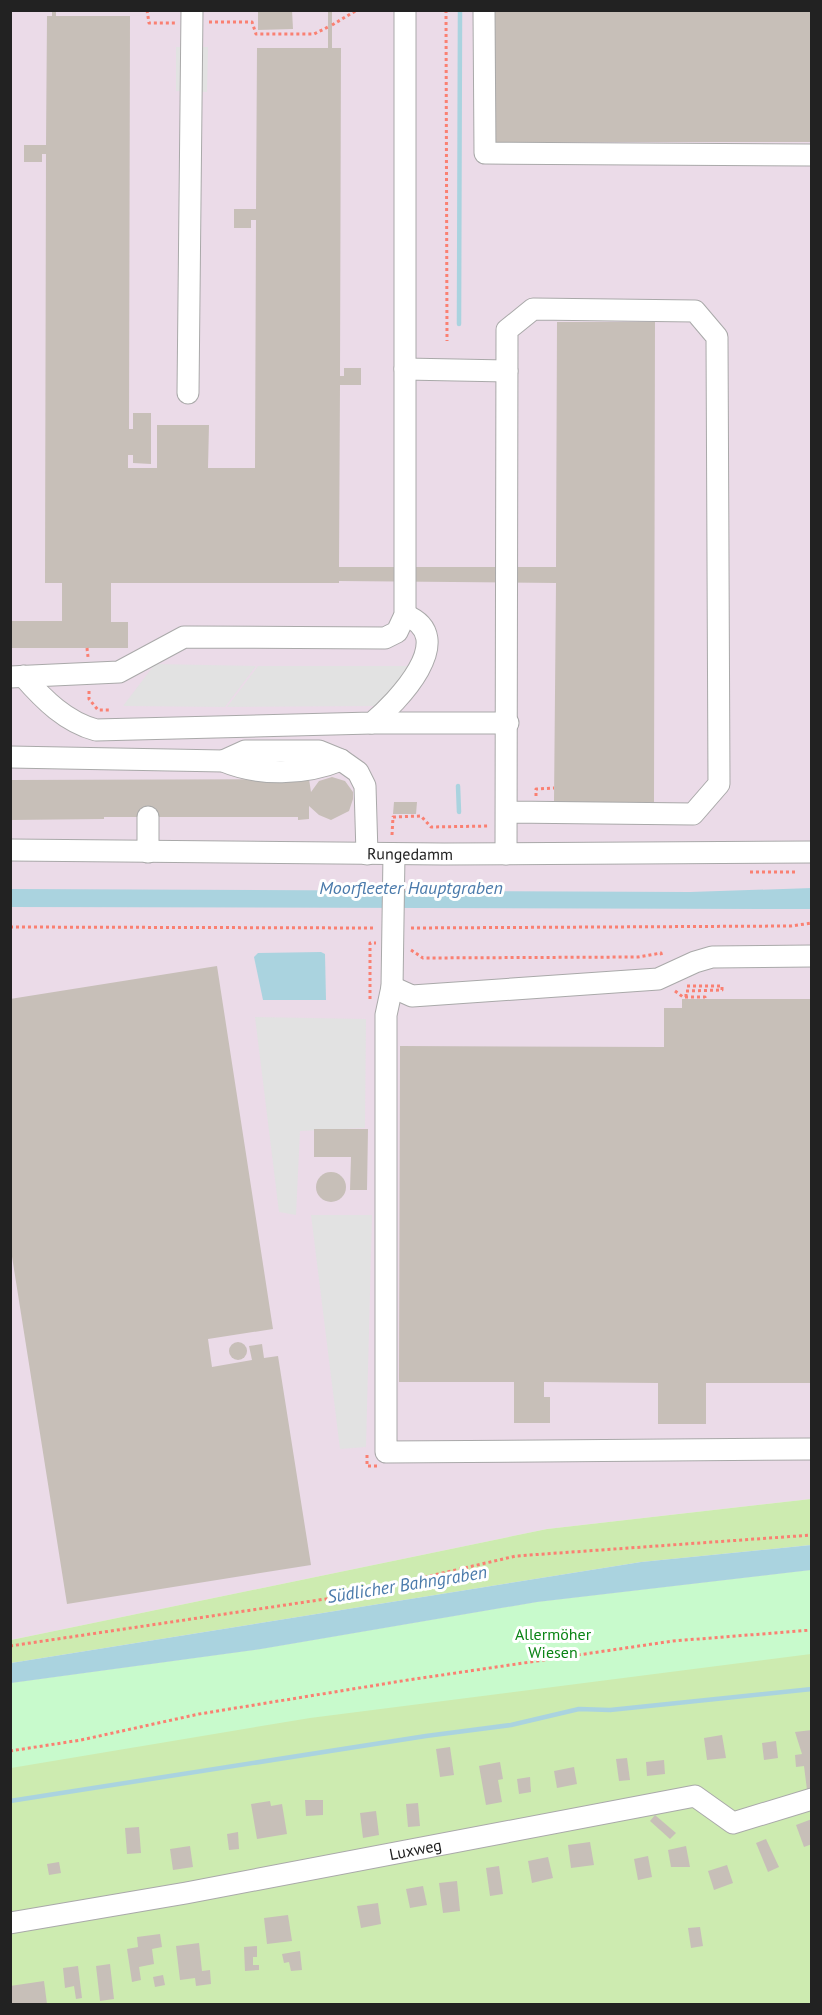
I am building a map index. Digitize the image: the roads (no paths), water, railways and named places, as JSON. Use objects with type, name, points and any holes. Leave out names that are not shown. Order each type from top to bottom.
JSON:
[{"type":"street","points":[[188,393],[192,10]]},
{"type":"street","points":[[484,10],[485,153],[812,156]]},
{"type":"street","points":[[17,676],[119,672],[184,637],[385,638],[397,632],[405,615],[406,11]]},
{"type":"street","points":[[506,854],[508,819],[507,330],[533,309],[695,311],[717,337],[719,784],[693,814],[535,813],[508,819]]},
{"type":"street","points":[[405,369],[507,371]]},
{"type":"street","points":[[372,723],[390,708],[420,669],[426,656],[427,642],[423,628],[416,619],[405,615]]},
{"type":"street","points":[[17,676],[76,725],[96,730],[372,723],[508,723]]},
{"type":"street","points":[[10,742],[76,759]]},
{"type":"street","points":[[10,757],[223,761],[245,770],[318,770],[341,760],[358,772],[365,786],[367,854]]},
{"type":"street","points":[[10,769],[35,770],[76,759]]},
{"type":"street","points":[[148,817],[148,852]]},
{"type":"street","points":[[393,844],[392,987],[386,1015],[386,1452],[812,1449]]},
{"type":"street","name":"Rungedamm","points":[[10,850],[367,854],[393,844],[506,854],[812,852]]},
{"type":"street","points":[[392,987],[406,995],[425,996],[658,979],[712,957],[812,956]]},
{"type":"street","name":"Luxweg","points":[[10,1923],[186,1893],[695,1796],[733,1823],[812,1799]]},
{"type":"water","points":[[812,888],[811,909],[11,907],[11,889],[690,892]]},
{"type":"water","points":[[321,952],[325,954],[326,1000],[263,1000],[254,957],[258,953]]},
{"type":"water","points":[[811,1545],[811,1570],[537,1602],[261,1649],[11,1683],[11,1663],[641,1562]]},
{"type":"waterway","points":[[459,324],[460,10]]},
{"type":"waterway","points":[[458,786],[459,812]]},
{"type":"waterway","points":[[10,1801],[426,1736],[511,1725],[579,1709],[610,1710],[812,1689]]},
{"type":"water label","name":"Moorfleeter Hauptgraben","points":[[411,887]]},
{"type":"water label","name":"Südlicher Bahngraben","points":[[407,1584]]},
{"type":"park label","name":"Allermöher Wiesen","points":[[553,1643]]}]
